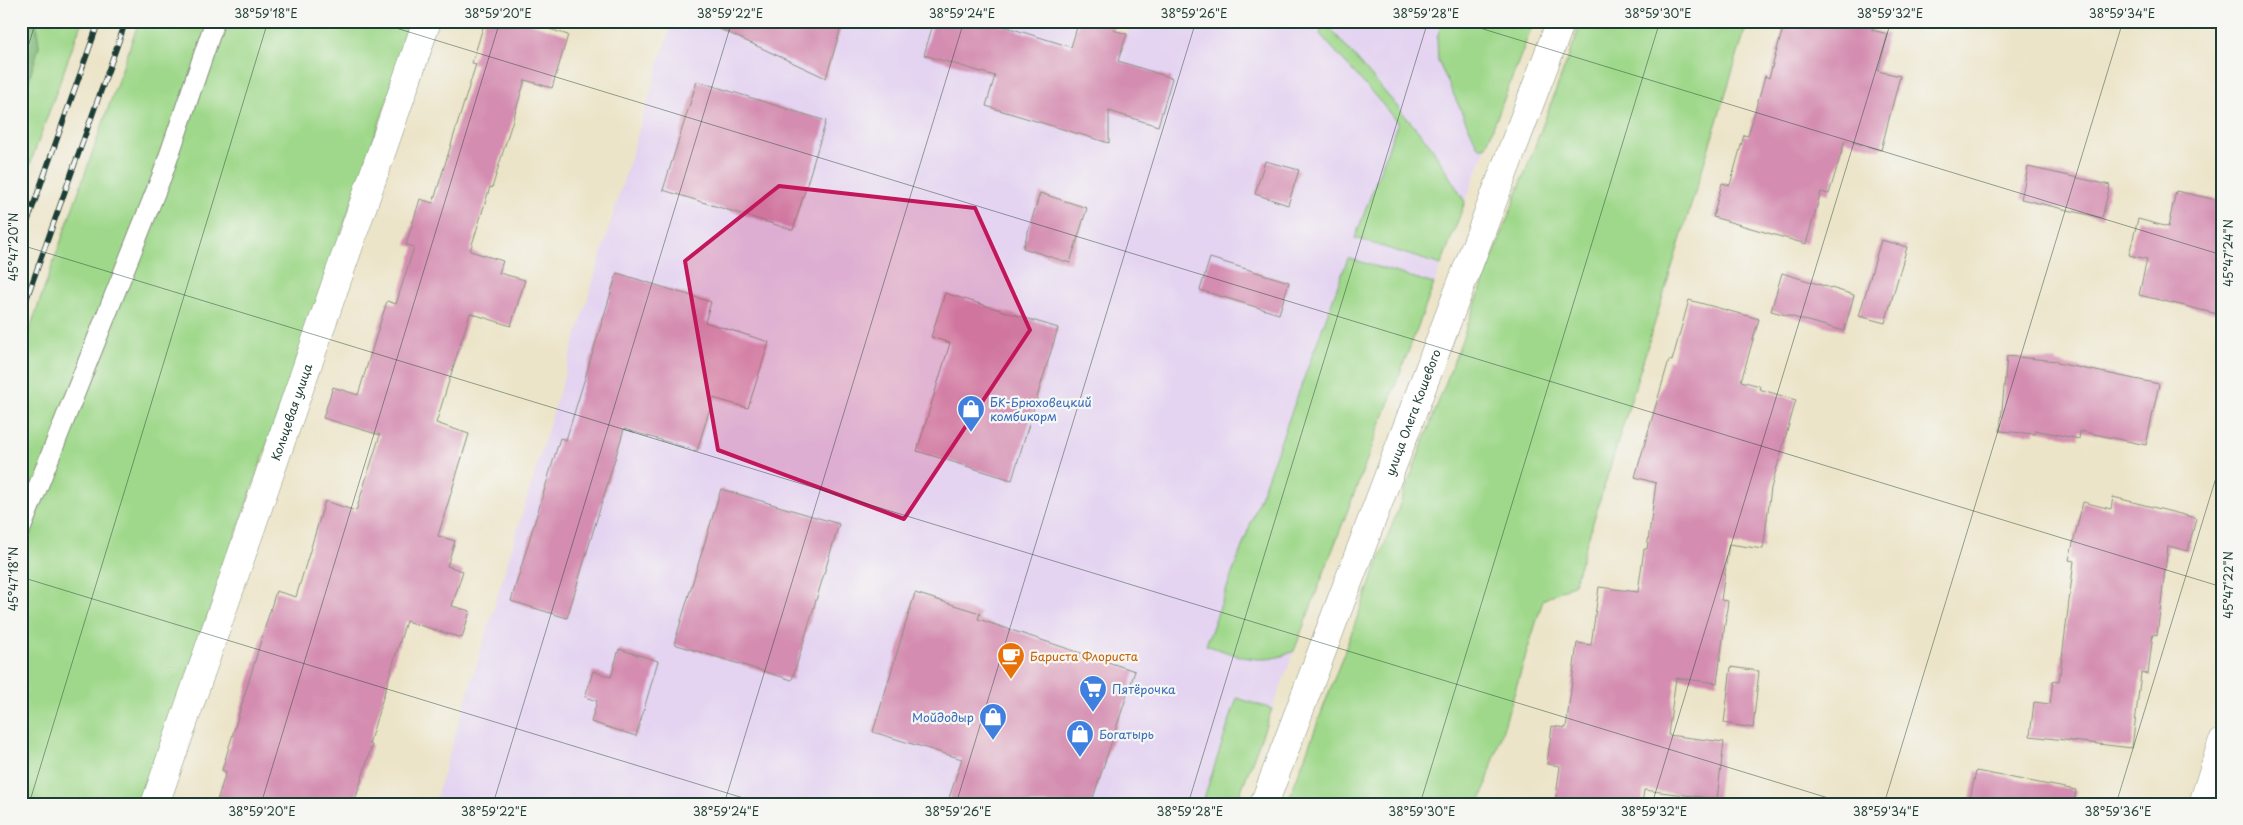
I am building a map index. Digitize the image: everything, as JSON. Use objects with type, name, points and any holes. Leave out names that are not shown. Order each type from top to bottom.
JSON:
[{"type":"street","name":"Кольцевая улица","points":[[155,804],[427,21]]},
{"type":"street","name":"улица Олега Кошевого","points":[[1264,804],[1560,21]]},
{"type":"street","points":[[2203,804],[2222,743]]},
{"type":"lane","points":[[21,529],[163,174],[215,21]]},
{"type":"highlighted area","points":[[779,186],[975,208],[1030,330],[904,519],[718,450],[685,261]]},
{"type":"shaded area","points":[[672,21],[1112,21],[1116,22],[1114,30],[1127,34],[1131,21],[1534,21],[1236,804],[434,804]]},
{"type":"green space","points":[[21,21],[36,21],[39,46],[21,106]]},
{"type":"green space","points":[[36,21],[82,21],[21,189],[21,106],[39,46]]},
{"type":"green space","points":[[139,21],[415,21],[142,804],[21,804],[21,354]]},
{"type":"green space","points":[[1324,21],[1431,146],[1465,202],[1441,265],[1355,238],[1398,122],[1320,34]]},
{"type":"green space","points":[[1442,21],[1534,21],[1486,146],[1481,148],[1477,145],[1438,61],[1437,38]]},
{"type":"green space","points":[[1582,21],[1748,21],[1574,584],[1543,600],[1480,804],[1287,804]]},
{"type":"green space","points":[[1348,258],[1434,284],[1294,651],[1271,658],[1260,659],[1240,656],[1206,645]]},
{"type":"green space","points":[[1237,698],[1272,709],[1236,804],[1202,804]]},
{"type":"building","points":[[485,21],[524,21],[568,35],[552,88],[525,80],[492,188],[490,187],[470,251],[503,261],[499,273],[525,280],[511,326],[470,313],[436,423],[469,434],[438,536],[455,541],[447,566],[463,571],[452,606],[470,611],[462,638],[406,621],[369,744],[372,745],[354,804],[216,804],[226,772],[222,770],[276,591],[296,597],[325,501],[356,511],[380,435],[323,418],[333,387],[358,395],[387,301],[396,304],[414,247],[406,245],[420,199],[433,203],[476,64],[472,63]]},
{"type":"building","points":[[703,21],[843,21],[826,78]]},
{"type":"building","points":[[934,21],[987,21],[1071,47],[1079,21],[1116,21],[1113,30],[1127,34],[1118,61],[1172,78],[1158,126],[1109,111],[1109,143],[986,106],[995,76],[924,55]]},
{"type":"building","points":[[1785,21],[1874,21],[1872,30],[1888,34],[1878,71],[1900,76],[1881,150],[1845,140],[1829,194],[1821,192],[1806,244],[1713,217],[1722,183],[1730,185],[1744,135],[1748,136],[1765,76],[1769,78]]},
{"type":"building","points":[[697,81],[826,121],[793,230],[663,190]]},
{"type":"building","points":[[1265,161],[1299,170],[1288,205],[1255,194]]},
{"type":"building","points":[[2028,167],[2110,185],[2102,218],[2021,199]]},
{"type":"building","points":[[2176,191],[2222,201],[2222,315],[2139,295],[2147,259],[2129,255],[2138,219],[2168,227]]},
{"type":"building","points":[[1040,193],[1087,208],[1070,263],[1023,248]]},
{"type":"building","points":[[1881,240],[1907,247],[1885,323],[1859,316]]},
{"type":"building","points":[[1210,258],[1289,282],[1279,314],[1200,290]]},
{"type":"building","points":[[617,273],[711,302],[705,322],[769,342],[748,408],[713,398],[697,451],[624,429],[567,618],[511,601],[560,438],[566,440]]},
{"type":"building","points":[[1782,273],[1854,295],[1844,331],[1771,311]]},
{"type":"building","points":[[945,293],[1058,328],[1012,480],[917,451],[950,343],[931,337]]},
{"type":"building","points":[[1689,300],[1759,319],[1741,381],[1760,386],[1759,389],[1796,400],[1771,488],[1763,549],[1729,544],[1721,600],[1728,601],[1717,683],[1676,678],[1668,735],[1724,742],[1717,799],[1644,790],[1642,804],[1555,804],[1560,766],[1547,764],[1552,726],[1566,728],[1577,643],[1591,645],[1599,587],[1638,592],[1644,549],[1647,549],[1656,483],[1635,477],[1669,360],[1672,361]]},
{"type":"building","points":[[2007,356],[2057,361],[2057,363],[2159,384],[2146,445],[2080,431],[2079,439],[2035,430],[2035,434],[2000,431]]},
{"type":"building","points":[[721,489],[839,524],[792,680],[674,644]]},
{"type":"building","points":[[2113,497],[2196,518],[2188,551],[2168,546],[2157,635],[2153,634],[2148,674],[2141,673],[2132,748],[2030,736],[2034,702],[2050,704],[2053,681],[2059,682],[2074,561],[2069,560],[2083,502],[2111,509]]},
{"type":"building","points":[[915,593],[980,613],[978,619],[1135,671],[1091,804],[947,804],[962,759],[873,732]]},
{"type":"building","points":[[619,649],[658,661],[636,736],[591,722],[597,701],[585,697],[593,671],[611,677]]},
{"type":"building","points":[[1731,667],[1759,671],[1753,728],[1724,723]]},
{"type":"building","points":[[1976,771],[2076,790],[2074,804],[1969,804]]},
{"type":"railway","points":[[21,240],[99,21]]},
{"type":"railway","points":[[21,314],[126,21]]},
{"type":"place","name":"БК-Брюховецкий комбикорм","points":[[971,433]]},
{"type":"place","name":"Бариста Флориста","points":[[1011,680]]},
{"type":"place","name":"Пятёрочка","points":[[1093,713]]},
{"type":"place","name":"Мойдодыр","points":[[993,741]]},
{"type":"place","name":"Богатырь","points":[[1080,758]]}]
